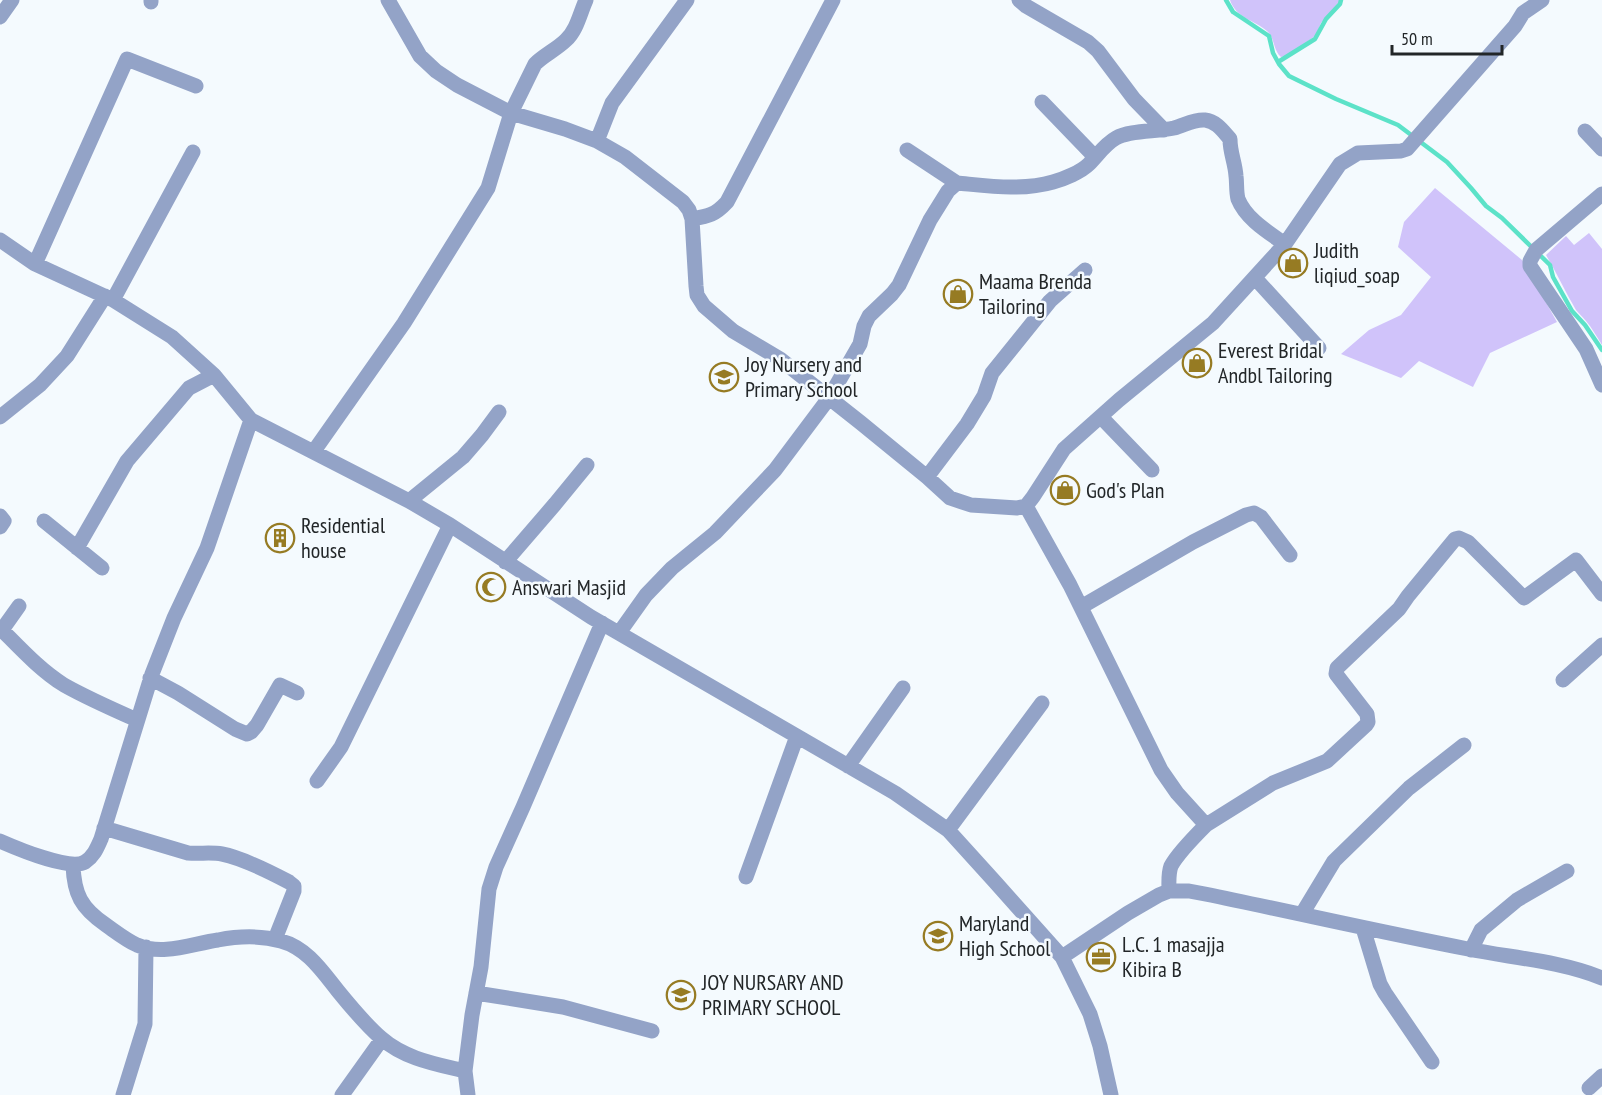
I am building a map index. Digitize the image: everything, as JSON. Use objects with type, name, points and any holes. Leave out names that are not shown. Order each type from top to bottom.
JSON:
[{"type":"street","points":[[0,17],[12,0]]},
{"type":"street","points":[[388,0],[420,56],[436,71],[457,85],[511,113],[597,141],[625,158],[683,202],[692,219],[697,295],[704,306],[732,331],[780,359],[950,498],[971,505],[1017,508],[1026,506],[1064,449],[1119,400],[1213,323],[1285,244],[1340,164],[1358,153],[1401,151],[1416,141],[1515,26],[1523,13],[1542,0]]},
{"type":"street","points":[[314,451],[404,323],[488,188],[511,113],[535,64],[572,34],[586,0]]},
{"type":"street","points":[[597,141],[612,103],[687,0]]},
{"type":"street","points":[[692,219],[717,213],[727,202],[833,0]]},
{"type":"street","points":[[1019,0],[1088,42],[1098,51],[1134,99],[1164,130]]},
{"type":"street","points":[[35,264],[128,59],[196,86]]},
{"type":"street","points":[[1042,102],[1095,157]]},
{"type":"street","points":[[907,150],[957,183],[1027,187],[1054,182],[1081,170],[1117,137],[1131,133],[1175,128],[1192,121],[1203,120],[1221,128],[1230,139],[1238,197],[1242,207],[1258,225],[1285,244]]},
{"type":"street","points":[[1584,131],[1602,149]]},
{"type":"street","points":[[0,417],[40,385],[67,356],[109,298],[193,152]]},
{"type":"street","points":[[619,633],[646,595],[672,568],[715,533],[764,483],[829,398],[860,344],[869,316],[899,285],[930,220],[948,191],[957,183]]},
{"type":"street","points":[[1602,194],[1536,250],[1530,261],[1530,266],[1586,349],[1602,385]]},
{"type":"street","points":[[0,240],[35,264],[109,298],[172,337],[214,375],[251,420],[409,501],[450,525],[602,623],[895,793],[948,830],[1062,957],[1090,1014],[1101,1046],[1111,1095]]},
{"type":"street","points":[[927,477],[984,396],[992,373],[1050,301],[1085,270]]},
{"type":"street","points":[[1255,278],[1319,348]]},
{"type":"street","points":[[77,548],[127,461],[189,388],[214,375]]},
{"type":"street","points":[[409,501],[462,456],[483,435],[499,412]]},
{"type":"street","points":[[1101,417],[1152,470]]},
{"type":"street","points":[[0,841],[29,853],[73,865],[84,862],[94,854],[150,678],[174,618],[207,548],[251,420]]},
{"type":"street","points":[[505,562],[587,465]]},
{"type":"street","points":[[1026,506],[1081,607],[1161,770],[1177,793],[1206,825]]},
{"type":"street","points":[[1081,607],[1193,542],[1249,514],[1257,514],[1290,555]]},
{"type":"street","points":[[0,516],[4,521],[0,527]]},
{"type":"street","points":[[44,521],[102,568]]},
{"type":"street","points":[[316,781],[340,747],[450,525]]},
{"type":"street","points":[[1169,891],[1169,875],[1172,865],[1206,825],[1273,783],[1327,761],[1366,725],[1367,714],[1336,674],[1337,668],[1399,609],[1455,539],[1459,538],[1468,542],[1524,598],[1576,560],[1602,594]]},
{"type":"street","points":[[19,606],[1,629],[29,658],[63,684],[137,720]]},
{"type":"street","points":[[468,1095],[465,1071],[481,967],[489,889],[496,867],[602,623]]},
{"type":"street","points":[[1563,680],[1602,645]]},
{"type":"street","points":[[150,678],[247,734],[257,724],[280,685],[297,693]]},
{"type":"street","points":[[848,766],[903,687]]},
{"type":"street","points":[[948,830],[1042,703]]},
{"type":"street","points":[[746,878],[797,736]]},
{"type":"street","points":[[1302,914],[1334,861],[1409,788],[1464,745]]},
{"type":"street","points":[[104,828],[188,853],[221,854],[289,882],[294,886],[294,891],[275,939]]},
{"type":"street","points":[[73,865],[76,894],[95,918],[137,945],[156,950],[177,949],[242,936],[275,939],[296,946],[306,954],[382,1038],[421,1061],[465,1071]]},
{"type":"street","points":[[1471,950],[1481,930],[1490,922],[1517,900],[1567,871]]},
{"type":"street","points":[[1062,957],[1159,895],[1169,891],[1189,891],[1471,950],[1585,971],[1602,978]]},
{"type":"street","points":[[1363,928],[1380,984],[1432,1062]]},
{"type":"street","points":[[123,1095],[145,1024],[146,947]]},
{"type":"street","points":[[476,993],[563,1007],[652,1031]]},
{"type":"street","points":[[342,1095],[382,1038]]},
{"type":"street","points":[[1589,1088],[1602,1076]]},
{"type":"shaded area","points":[[1230,0],[1339,0],[1339,2],[1321,23],[1316,35],[1286,56],[1281,57],[1270,34],[1236,11]]},
{"type":"shaded area","points":[[1435,188],[1522,260],[1557,322],[1490,353],[1473,387],[1419,361],[1401,378],[1341,354],[1369,330],[1401,315],[1431,277],[1398,247],[1404,222]]},
{"type":"shaded area","points":[[1589,233],[1602,249],[1602,345],[1576,310],[1546,255],[1566,236],[1574,245]]},
{"type":"waterway","points":[[1226,0],[1233,12],[1269,36],[1273,53],[1289,76],[1398,125],[1447,162],[1486,206],[1502,218],[1550,265],[1553,277],[1572,311],[1602,350]]},
{"type":"waterway","points":[[1278,62],[1315,39],[1326,19],[1341,0]]},
{"type":"place","name":"Judith liqiud_soap","points":[[1293,263]]},
{"type":"place","name":"Maama Brenda Tailoring","points":[[958,294]]},
{"type":"place","name":"Everest Bridal Andbl Tailoring","points":[[1197,363]]},
{"type":"place","name":"Joy Nursery and Primary School","points":[[724,377]]},
{"type":"place","name":"God's Plan","points":[[1065,490]]},
{"type":"place","name":"Residential house","points":[[280,538]]},
{"type":"place","name":"Answari Masjid","points":[[491,587]]},
{"type":"place","name":"Maryland High School","points":[[938,936]]},
{"type":"place","name":"L.C. 1 masajja Kibira B","points":[[1101,957]]},
{"type":"place","name":"JOY NURSARY AND PRIMARY SCHOOL","points":[[681,995]]}]
